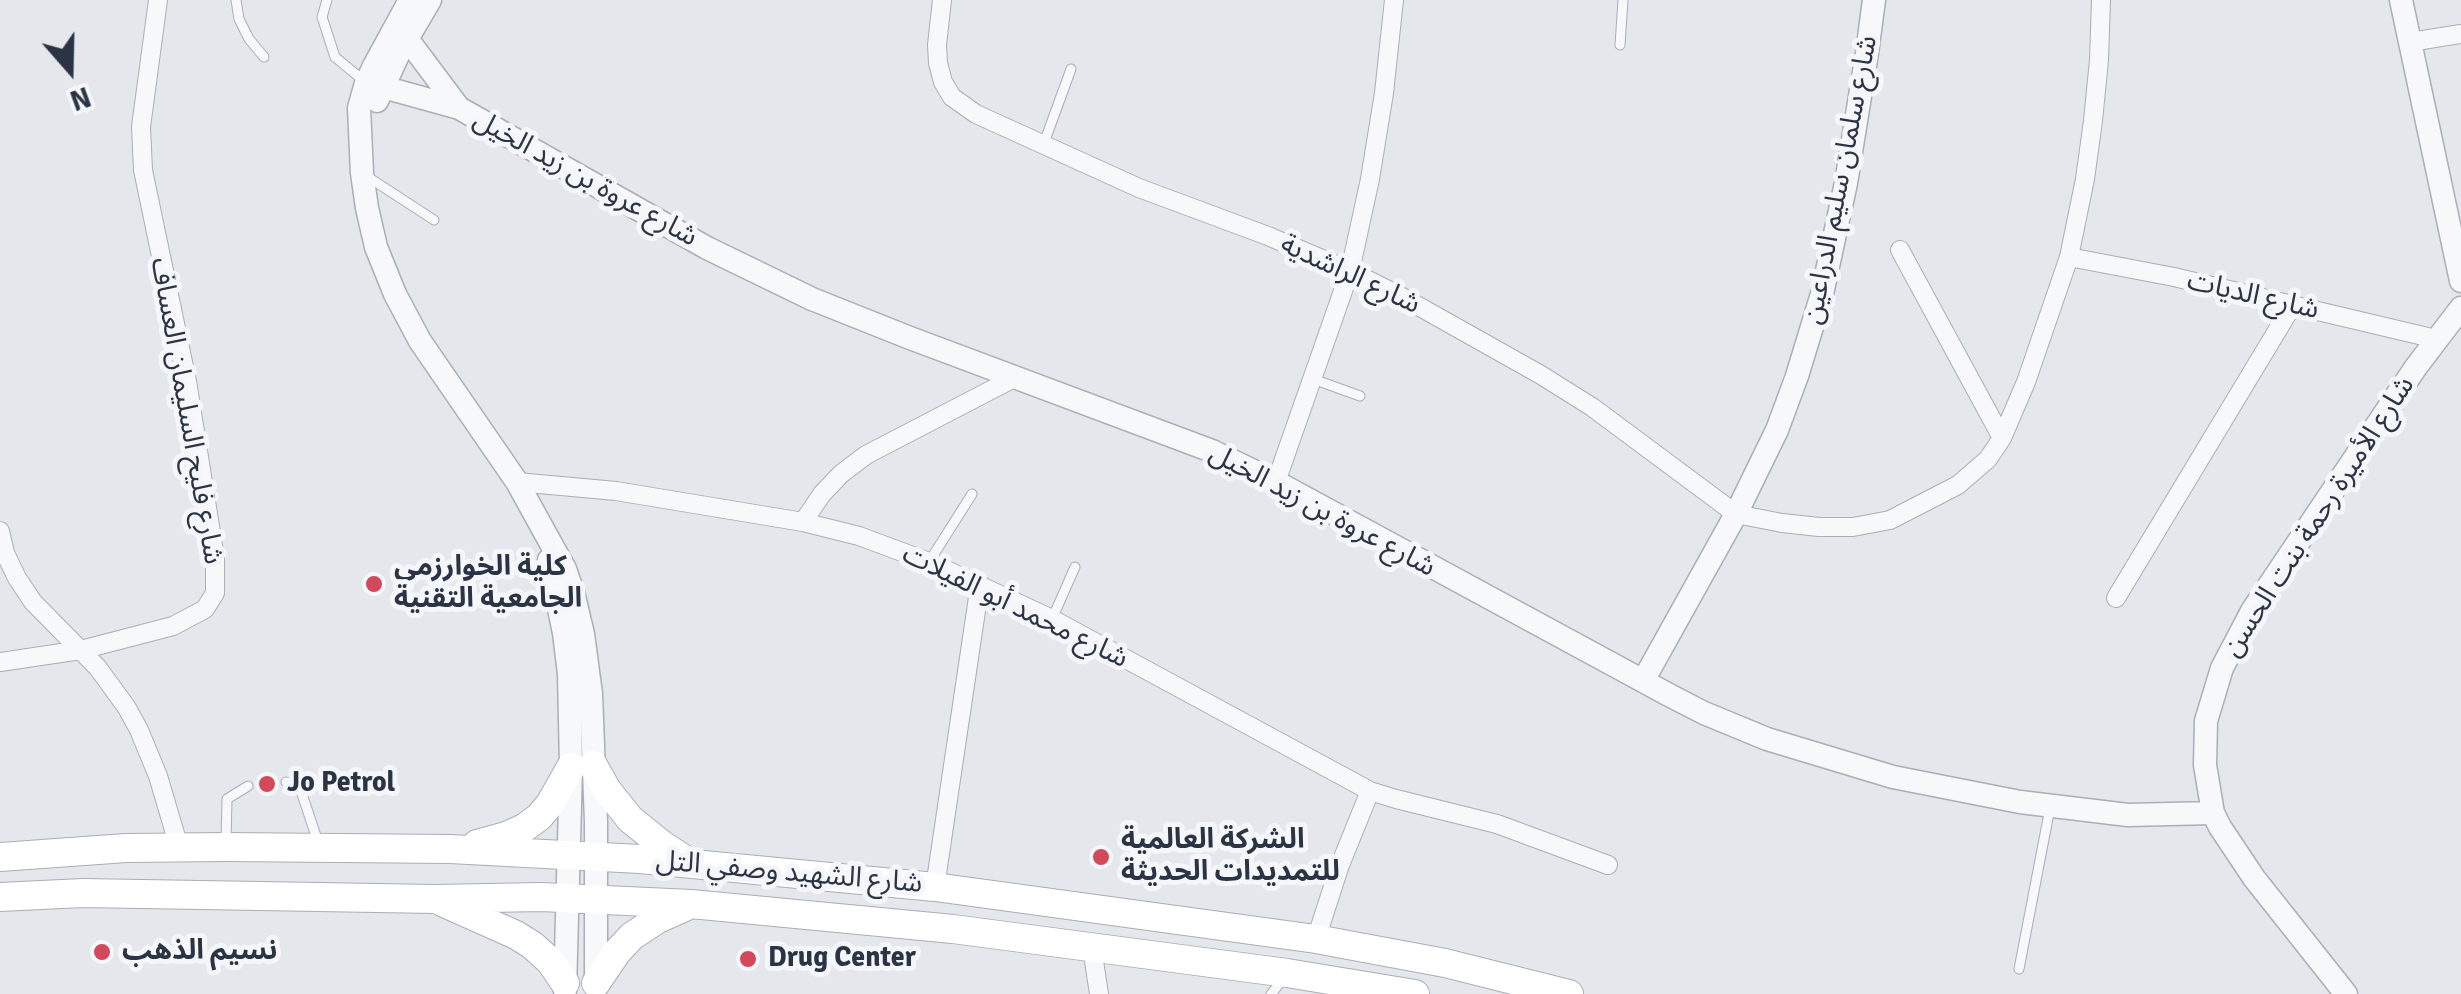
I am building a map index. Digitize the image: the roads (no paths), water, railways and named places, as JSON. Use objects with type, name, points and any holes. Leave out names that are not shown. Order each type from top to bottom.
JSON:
[{"type":"main road","points":[[450,849],[524,828],[582,766],[630,819],[693,864]]},
{"type":"main road","name":"شارع الشهيد وصفي التل","points":[[0,857],[178,847],[450,849],[693,864],[935,887],[1316,938],[1444,963],[1569,994]]},
{"type":"main road","name":"شارع الشهيد وصفي التل","points":[[0,897],[84,893],[568,898],[691,904],[953,929],[1092,948],[1279,984],[1414,994]]},
{"type":"main road","points":[[436,899],[532,945],[550,961],[565,989]]},
{"type":"main road","points":[[596,989],[617,952],[632,936],[691,904]]},
{"type":"street","name":"شارع فليح السليمان العساف","points":[[0,662],[81,650],[173,626],[206,609],[215,593],[215,558],[187,381],[144,170],[141,128],[158,0]]},
{"type":"street","points":[[374,85],[389,36],[410,0]]},
{"type":"street","points":[[430,0],[408,40],[359,108],[362,172],[376,247],[395,294],[420,341],[517,482],[565,569],[580,622],[591,694],[582,766],[583,856],[596,899],[596,989]]},
{"type":"street","name":"شارع الراشدية","points":[[942,0],[938,63],[943,82],[952,96],[976,114],[1139,188],[1268,236],[1404,298],[1592,407],[1736,514]]},
{"type":"street","points":[[1276,482],[1350,272],[1370,180],[1394,0]]},
{"type":"street","name":"شارع سلمان سليم الدراعين","points":[[1643,681],[1736,514],[1777,430],[1797,376],[1818,308],[1846,183],[1874,0]]},
{"type":"street","points":[[1736,514],[1819,527],[1853,528],[1890,520],[1958,485],[1988,459],[2002,438],[2037,352],[2069,257],[2086,179],[2099,60],[2101,0]]},
{"type":"street","points":[[2401,0],[2461,281]]},
{"type":"street","points":[[2410,42],[2461,34]]},
{"type":"street","name":"شارع عروة بن زيد الخيل","points":[[408,40],[459,108]]},
{"type":"street","name":"شارع عروة بن زيد الخيل","points":[[374,85],[459,108],[756,273],[910,338],[1212,451],[1704,713],[1766,739],[1934,787],[2128,814],[2213,813]]},
{"type":"street","points":[[1900,250],[2002,438]]},
{"type":"street","name":"شارع الديات","points":[[2069,257],[2436,338]]},
{"type":"street","points":[[2116,598],[2292,306]]},
{"type":"street","name":"شارع الأميرة رحمة بنت الحسن","points":[[2346,994],[2254,878],[2213,813],[2205,765],[2206,722],[2222,668],[2276,573],[2436,338],[2461,308]]},
{"type":"street","points":[[803,522],[822,494],[866,455],[1016,378]]},
{"type":"street","name":"شارع محمد أبو الفيلات","points":[[517,482],[616,490],[803,522],[859,536],[929,562],[1052,619],[1370,790],[1497,824],[1608,864]]},
{"type":"street","points":[[0,531],[5,553],[33,602],[112,687],[139,730],[162,788],[178,847]]},
{"type":"street","points":[[935,887],[980,584]]},
{"type":"street","points":[[1316,938],[1370,790]]},
{"type":"street","points":[[565,989],[568,898],[583,856]]},
{"type":"street","points":[[1092,948],[1100,994]]},
{"type":"lane","points":[[236,0],[239,19],[264,57]]},
{"type":"lane","points":[[327,0],[322,17],[336,56],[374,85]]},
{"type":"lane","points":[[1620,45],[1623,0]]},
{"type":"lane","points":[[1042,146],[1071,68]]},
{"type":"lane","points":[[362,172],[434,220]]},
{"type":"lane","points":[[1311,378],[1360,396]]},
{"type":"lane","points":[[929,562],[972,494]]},
{"type":"lane","points":[[1052,619],[1075,567]]},
{"type":"lane","points":[[286,782],[300,788],[320,849]]},
{"type":"lane","points":[[226,847],[226,799],[248,786]]},
{"type":"lane","points":[[2020,969],[2051,806]]},
{"type":"place","name":"كلية الخوارزمي الجامعية التقنية","points":[[374,584]]},
{"type":"place","name":"Jo Petrol","points":[[267,784]]},
{"type":"place","name":"الشركة العالمية للتمديدات الحديثة","points":[[1101,857]]},
{"type":"place","name":"نسيم الذهب","points":[[102,952]]},
{"type":"place","name":"Drug Center","points":[[748,959]]}]
